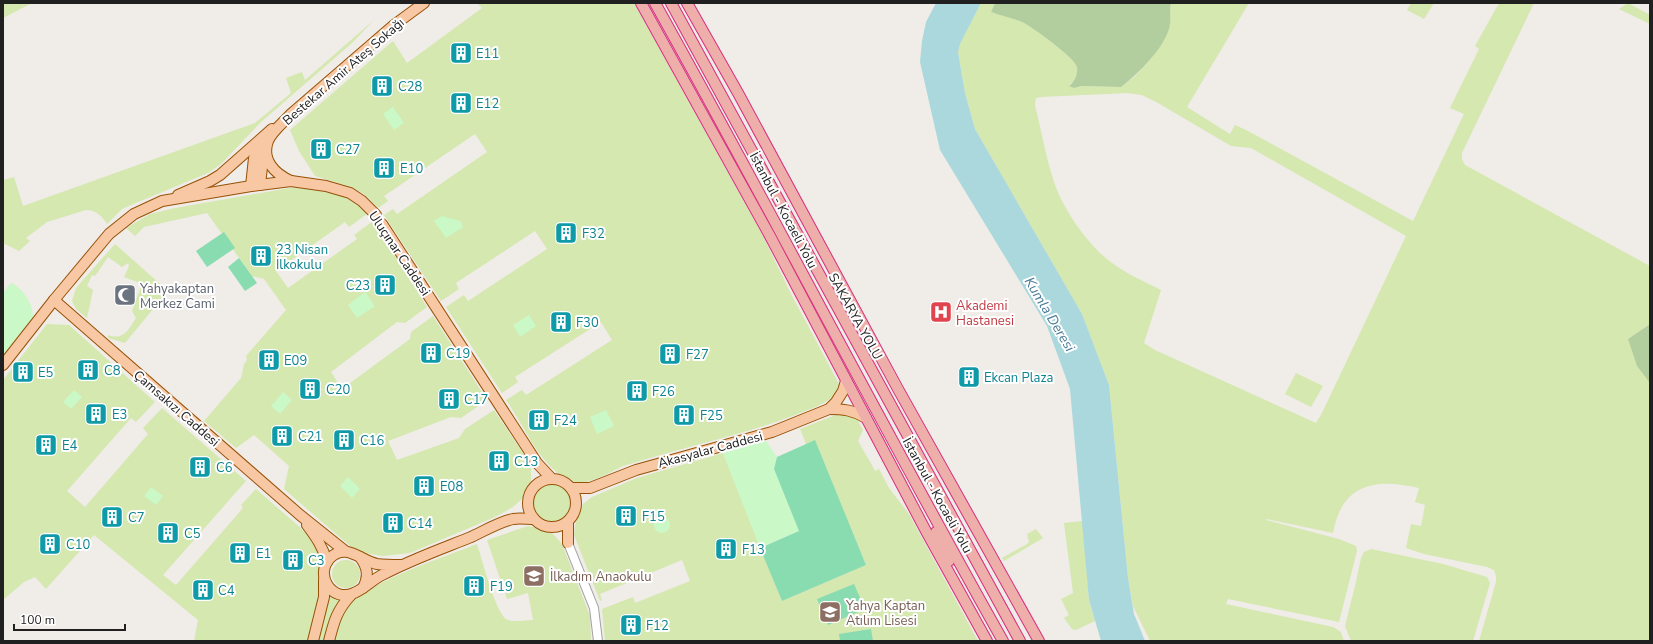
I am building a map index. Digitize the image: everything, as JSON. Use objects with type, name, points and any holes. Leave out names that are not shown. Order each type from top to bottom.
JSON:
[{"type":"highway","points":[[641,3],[770,236],[927,534],[987,641]]},
{"type":"highway","name":"İstanbul - Kocaeli Yolu","points":[[655,3],[709,99],[908,470],[1003,641]]},
{"type":"highway","name":"SAKARYA YOLU","points":[[671,3],[1020,641]]},
{"type":"highway","points":[[687,3],[738,93],[898,389],[1039,641]]},
{"type":"highway","points":[[908,470],[973,616]]},
{"type":"main road","name":"Bestekar Amir Ateş Sokağı","points":[[255,185],[263,154],[269,141],[291,114],[394,25],[424,3]]},
{"type":"main road","points":[[162,201],[210,181],[220,175],[291,114]]},
{"type":"main road","points":[[255,185],[256,152],[277,125]]},
{"type":"main road","points":[[269,141],[267,151],[268,160],[280,176],[291,181]]},
{"type":"main road","name":"Uluçınar Caddesi","points":[[3,366],[95,249],[122,222],[144,209],[162,201],[255,185],[291,181],[326,186],[350,193],[362,201],[376,215]]},
{"type":"main road","name":"Uluçınar Caddesi","points":[[382,224],[537,463],[550,478]]},
{"type":"main road","points":[[64,287],[63,300],[69,313]]},
{"type":"main road","name":"Çamsakızı Caddesi","points":[[54,300],[300,515],[345,551]]},
{"type":"main road","points":[[43,314],[56,311],[69,313]]},
{"type":"main road","points":[[829,409],[836,402],[843,391],[846,380]]},
{"type":"main road","points":[[829,409],[844,409],[856,412],[866,418]]},
{"type":"main road","name":"Akasyalar Caddesi","points":[[590,488],[636,470],[772,432],[829,409]]},
{"type":"main road","points":[[537,463],[538,482]]},
{"type":"main road","points":[[577,502],[571,488],[564,482],[550,478],[538,482],[530,491],[528,504],[529,512],[534,519],[545,526],[555,527],[568,522],[574,514],[577,502],[590,488]]},
{"type":"main road","points":[[571,488],[590,488]]},
{"type":"main road","points":[[513,519],[528,504]]},
{"type":"main road","name":"Çamsakızı Caddesi","points":[[300,515],[319,541],[324,551],[326,562]]},
{"type":"main road","points":[[329,641],[334,619],[339,609],[351,595],[401,565],[513,519],[534,519]]},
{"type":"main road","points":[[568,522],[568,543]]},
{"type":"main road","points":[[555,527],[568,543]]},
{"type":"main road","points":[[313,641],[324,597],[324,570],[326,562],[332,556],[338,552],[345,551],[352,552],[376,564],[401,565]]},
{"type":"main road","points":[[360,557],[366,566],[368,574],[363,588]]},
{"type":"main road","points":[[324,578],[328,587],[334,592],[351,595]]},
{"type":"street","name":"Uluçınar Caddesi","points":[[376,215],[382,224]]},
{"type":"street","points":[[568,543],[594,608],[598,641]]},
{"type":"green space","points":[[3,3],[32,3],[3,18]]},
{"type":"green space","points":[[477,3],[634,3],[764,238],[790,292],[838,382],[840,390],[835,395],[819,405],[795,415],[741,433],[626,465],[598,478],[585,482],[572,481],[551,467],[534,446],[506,400],[522,390],[526,395],[612,340],[601,322],[515,377],[518,382],[502,393],[446,307],[464,295],[468,301],[547,249],[535,231],[456,283],[459,289],[441,301],[384,215],[393,209],[397,214],[487,152],[475,134],[384,196],[388,201],[378,208],[364,194],[351,187],[315,176],[299,151],[290,130],[393,41],[407,63],[482,8]]},
{"type":"green space","points":[[981,3],[995,3],[991,12],[1024,23],[1053,43],[1074,62],[1077,66],[1077,74],[1075,79],[1069,85],[1074,88],[1082,86],[1121,87],[1135,76],[1152,58],[1170,24],[1171,3],[1249,3],[1187,107],[1230,134],[1235,125],[1248,131],[1413,221],[1464,114],[1450,108],[1479,49],[1475,46],[1499,3],[1534,3],[1462,153],[1462,159],[1465,165],[1650,266],[1650,324],[1628,339],[1650,383],[1650,641],[1479,641],[1496,582],[1494,570],[1487,567],[1424,554],[1406,548],[1411,524],[1421,526],[1425,505],[1415,502],[1419,488],[1389,484],[1363,488],[1353,494],[1344,503],[1333,533],[1266,520],[1339,539],[1356,546],[1357,551],[1339,622],[1228,599],[1226,604],[1333,627],[1341,632],[1344,641],[1150,641],[1133,606],[1128,578],[1109,385],[1082,314],[975,129],[965,93],[958,52],[960,44]],"holes":[[[1127,93],[1142,95],[1231,146],[1251,148],[1406,236],[1316,423],[1155,350],[1144,343],[1161,290],[1127,272],[1100,253],[1084,235],[1063,203],[1048,163],[1035,105],[1036,98]]]},
{"type":"green space","points":[[995,3],[1171,3],[1170,24],[1168,32],[1151,59],[1121,87],[1082,86],[1074,88],[1069,86],[1076,77],[1077,67],[1075,63],[1053,44],[1024,23],[991,12]]},
{"type":"green space","points":[[1411,3],[1434,3],[1424,19],[1407,10]]},
{"type":"green space","points":[[1628,3],[1650,15],[1650,24],[1619,9]]},
{"type":"green space","points":[[374,20],[352,43],[261,122],[221,164],[208,173],[122,209],[107,224],[98,214],[93,211],[86,210],[47,222],[26,238],[30,241],[19,251],[3,243],[3,180],[14,177],[23,206],[255,123],[291,93],[286,78],[302,72],[305,80]]},
{"type":"green space","points":[[393,107],[404,123],[394,130],[383,114]]},
{"type":"green space","points":[[295,187],[337,194],[354,200],[367,214],[349,227],[345,222],[276,271],[288,288],[357,239],[354,235],[373,221],[427,307],[405,323],[397,322],[331,372],[342,389],[410,339],[411,332],[433,316],[487,400],[461,418],[451,417],[388,441],[397,460],[459,438],[465,429],[494,410],[531,465],[531,480],[524,497],[513,507],[495,517],[410,553],[383,556],[357,552],[284,489],[289,466],[254,435],[236,448],[204,421],[241,378],[244,364],[247,360],[246,356],[286,310],[264,279],[252,276],[207,213],[144,227],[135,236],[126,228],[150,214],[175,208]]},
{"type":"green space","points":[[442,216],[460,221],[463,227],[446,238],[434,221]]},
{"type":"green space","points":[[224,232],[235,248],[207,267],[196,251]]},
{"type":"green space","points":[[115,244],[168,291],[125,343],[108,338],[108,335],[122,335],[128,330],[136,318],[132,311],[142,284],[124,277],[129,266],[128,263],[122,267],[108,257],[95,276],[92,275],[87,286],[93,290],[87,318],[76,309],[72,301],[76,288]]},
{"type":"green space","points":[[239,258],[257,283],[245,291],[228,267]]},
{"type":"green space","points":[[12,283],[24,293],[30,302],[33,317],[3,356],[3,293]]},
{"type":"green space","points":[[365,292],[375,306],[357,318],[348,305]]},
{"type":"green space","points":[[529,315],[536,326],[520,337],[513,325]]},
{"type":"green space","points":[[47,324],[69,325],[155,402],[136,422],[131,418],[67,491],[85,507],[148,434],[143,428],[162,408],[246,481],[163,575],[176,585],[243,508],[241,505],[256,489],[302,529],[317,546],[322,559],[324,578],[309,641],[194,641],[198,620],[94,535],[46,589],[35,577],[24,582],[3,600],[3,380]]},
{"type":"green space","points":[[1650,324],[1650,383],[1637,366],[1628,339]]},
{"type":"green space","points":[[1296,373],[1323,386],[1311,407],[1285,394]]},
{"type":"green space","points":[[74,390],[82,397],[71,409],[63,402]]},
{"type":"green space","points":[[283,392],[292,400],[280,414],[271,406]]},
{"type":"green space","points":[[606,410],[614,426],[597,434],[590,417]]},
{"type":"green space","points":[[838,414],[851,414],[857,419],[863,430],[858,441],[875,471],[879,469],[889,488],[909,514],[978,641],[605,641],[602,609],[633,597],[635,603],[690,581],[682,560],[600,594],[602,600],[600,601],[574,535],[575,525],[583,504],[592,497],[637,478],[723,453],[782,601],[866,565],[815,441],[806,444],[800,429]]},
{"type":"green space","points":[[815,440],[866,565],[782,601],[760,548],[799,531],[774,469],[777,457]]},
{"type":"green space","points":[[766,441],[777,457],[774,469],[799,531],[760,548],[723,453]]},
{"type":"green space","points":[[348,477],[360,489],[352,498],[340,486]]},
{"type":"green space","points":[[548,484],[556,484],[566,489],[570,496],[570,510],[566,517],[556,522],[548,522],[538,517],[536,514],[533,507],[533,499],[538,489],[541,487]]},
{"type":"green space","points":[[151,487],[163,496],[156,505],[144,496]]},
{"type":"green space","points":[[662,517],[669,522],[670,525],[665,532],[662,533],[655,528],[654,525],[659,518]]},
{"type":"green space","points":[[1083,521],[1089,600],[1095,621],[1076,630],[1072,629],[1064,618],[1069,615],[1061,599],[1073,593],[1064,523]]},
{"type":"green space","points":[[528,526],[542,529],[553,534],[562,544],[590,616],[591,641],[332,641],[340,617],[344,610],[354,600],[368,590],[426,563],[477,544],[493,596],[502,614],[506,619],[512,621],[533,620],[528,593],[507,599],[487,540]]},
{"type":"green space","points":[[1036,529],[1043,538],[1004,561],[1002,558],[1029,542],[1027,534]]},
{"type":"green space","points":[[1371,549],[1443,564],[1487,577],[1490,583],[1473,641],[1351,641],[1345,626],[1361,558],[1364,552]]},
{"type":"green space","points":[[346,560],[356,564],[360,574],[356,584],[346,588],[336,584],[332,574],[336,564]]},
{"type":"green space","points":[[854,584],[865,609],[828,625],[817,599]]},
{"type":"green space","points":[[329,590],[344,598],[331,617],[325,641],[317,641]]},
{"type":"green space","points":[[871,629],[873,641],[840,641],[839,634]]},
{"type":"water","name":"Kumla Deresi","points":[[936,3],[981,3],[960,44],[958,52],[965,93],[975,129],[1082,314],[1109,385],[1128,578],[1134,614],[1145,641],[1101,641],[1089,600],[1070,389],[1047,326],[940,150],[920,62],[926,22]]},
{"type":"place","name":"E11","points":[[461,53]]},
{"type":"place","name":"C28","points":[[382,86]]},
{"type":"place","name":"E12","points":[[461,103]]},
{"type":"place","name":"C27","points":[[321,149]]},
{"type":"place","name":"E10","points":[[384,168]]},
{"type":"place","name":"F32","points":[[566,233]]},
{"type":"place","name":"23 Nisan İlkokulu","points":[[261,256]]},
{"type":"place","name":"C23","points":[[385,285]]},
{"type":"place","name":"Yahyakaptan Merkez Cami","points":[[125,295]]},
{"type":"place","name":"Akademi Hastanesi","points":[[941,312]]},
{"type":"place","name":"F30","points":[[561,322]]},
{"type":"place","name":"C19","points":[[431,353]]},
{"type":"place","name":"F27","points":[[670,354]]},
{"type":"place","name":"E09","points":[[269,360]]},
{"type":"place","name":"C8","points":[[88,370]]},
{"type":"place","name":"E5","points":[[23,372]]},
{"type":"place","name":"Ekcan Plaza","points":[[969,377]]},
{"type":"place","name":"C20","points":[[310,389]]},
{"type":"place","name":"F26","points":[[637,391]]},
{"type":"place","name":"C17","points":[[449,399]]},
{"type":"place","name":"E3","points":[[96,414]]},
{"type":"place","name":"F25","points":[[684,415]]},
{"type":"place","name":"F24","points":[[539,420]]},
{"type":"place","name":"C21","points":[[282,436]]},
{"type":"place","name":"C16","points":[[344,440]]},
{"type":"place","name":"E4","points":[[46,445]]},
{"type":"place","name":"C13","points":[[499,461]]},
{"type":"place","name":"C6","points":[[200,467]]},
{"type":"place","name":"E08","points":[[424,486]]},
{"type":"place","name":"F15","points":[[626,516]]},
{"type":"place","name":"C7","points":[[112,517]]},
{"type":"place","name":"C14","points":[[393,523]]},
{"type":"place","name":"C5","points":[[168,533]]},
{"type":"place","name":"C10","points":[[50,544]]},
{"type":"place","name":"F13","points":[[726,549]]},
{"type":"place","name":"E1","points":[[240,553]]},
{"type":"place","name":"C3","points":[[293,560]]},
{"type":"place","name":"İlkadım Anaokulu","points":[[534,576]]},
{"type":"place","name":"F19","points":[[474,586]]},
{"type":"place","name":"C4","points":[[203,590]]},
{"type":"place","name":"Yahya Kaptan Atılım Lisesi","points":[[830,612]]},
{"type":"place","name":"F12","points":[[631,625]]}]
